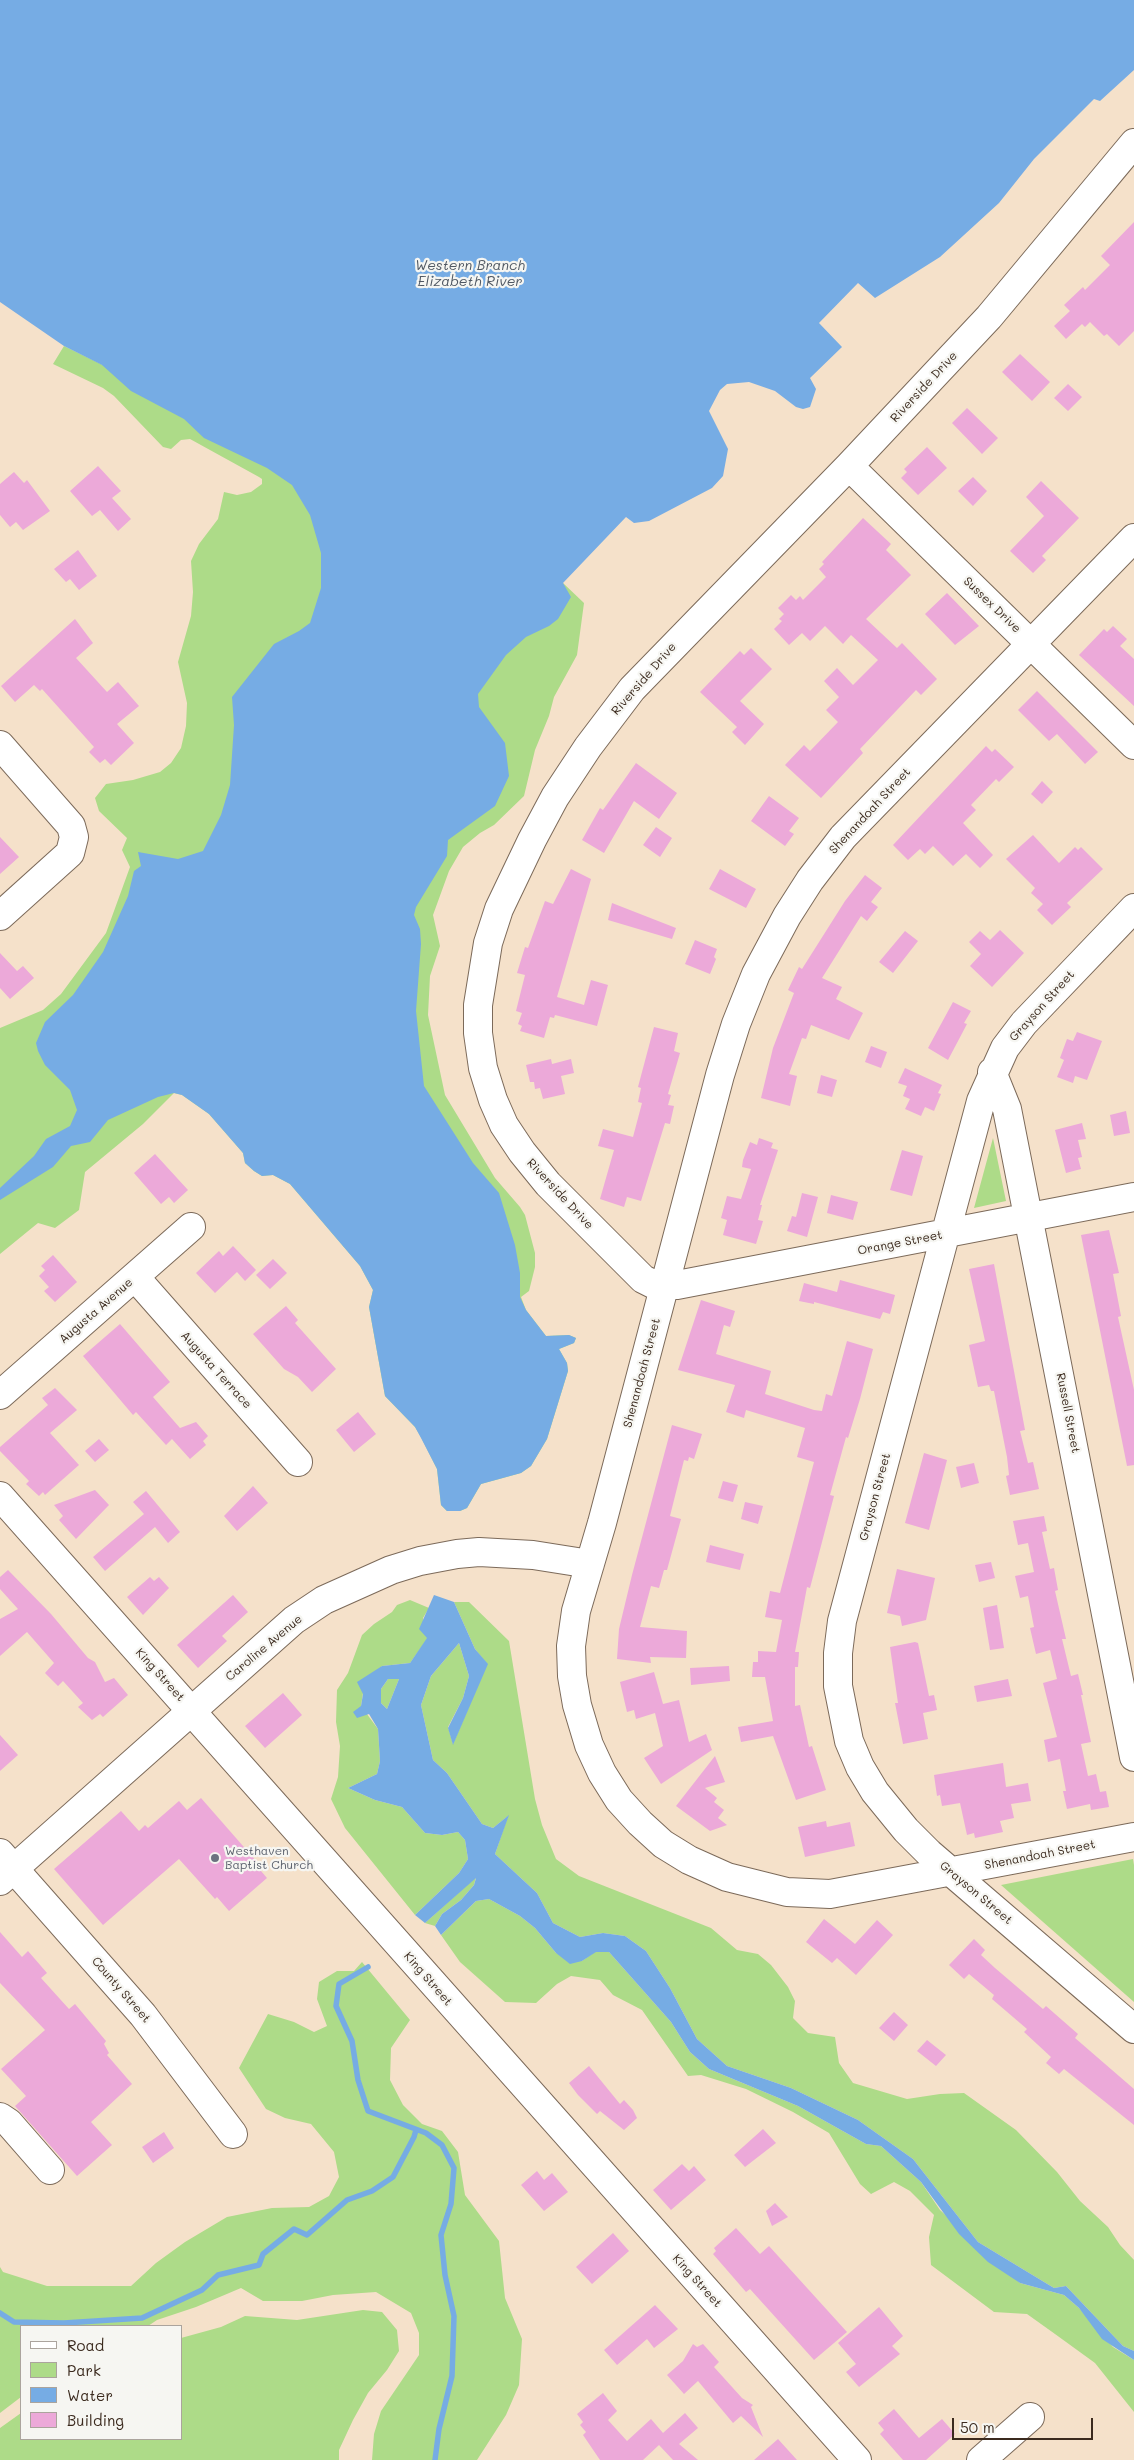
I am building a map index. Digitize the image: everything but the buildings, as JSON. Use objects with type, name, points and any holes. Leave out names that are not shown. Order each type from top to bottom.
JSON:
[{"type":"street","name":"Riverside Drive","points":[[665,1286],[643,1278],[561,1197],[522,1152],[504,1125],[493,1100],[483,1068],[478,1033],[481,977],[488,942],[499,909],[555,797],[588,746],[632,689],[849,466],[989,318],[1134,143]]},
{"type":"street","name":"Sussex Drive","points":[[849,466],[1032,643],[1134,745]]},
{"type":"street","name":"Shenandoah Street","points":[[1134,538],[843,837],[810,880],[787,916],[756,974],[736,1024],[720,1075],[665,1286],[576,1611],[571,1646],[572,1676],[576,1705],[589,1745],[602,1773],[619,1800],[663,1844],[689,1860],[727,1877],[787,1892],[830,1894],[1134,1837]]},
{"type":"street","points":[[0,745],[71,826],[74,837],[73,848],[0,916]]},
{"type":"street","name":"Grayson Street","points":[[1134,908],[1024,1023],[1005,1048],[992,1072],[981,1101],[842,1621],[838,1661],[842,1712],[849,1741],[860,1767],[875,1792],[906,1830],[951,1872],[1134,2029]]},
{"type":"street","name":"Russell Street","points":[[992,1072],[1007,1109],[1134,1757]]},
{"type":"street","name":"Orange Street","points":[[665,1286],[1134,1197]]},
{"type":"street","name":"Augusta Avenue","points":[[0,1395],[191,1227]]},
{"type":"street","name":"Augusta Terrace","points":[[135,1277],[298,1462]]},
{"type":"street","name":"King Street","points":[[0,1496],[857,2460]]},
{"type":"street","name":"Caroline Avenue","points":[[5,1867],[294,1620],[324,1600],[391,1570],[420,1561],[480,1552],[533,1555],[590,1564]]},
{"type":"street","name":"County Street","points":[[5,1867],[143,2015],[233,2134]]},
{"type":"street","points":[[0,2117],[9,2123],[50,2170]]},
{"type":"street","points":[[981,2460],[1030,2417]]},
{"type":"green space","points":[[64,346],[269,446],[444,729],[563,583],[584,603],[577,655],[554,697],[549,716],[535,750],[524,796],[494,825],[480,833],[463,847],[449,871],[433,915],[440,946],[430,976],[428,1015],[445,1095],[495,1178],[525,1215],[535,1253],[535,1267],[529,1291],[521,1297],[526,1310],[546,1336],[569,1335],[576,1338],[574,1343],[559,1349],[567,1363],[568,1371],[547,1439],[531,1466],[521,1473],[481,1484],[467,1508],[460,1511],[447,1511],[441,1505],[437,1469],[421,1437],[415,1427],[385,1396],[369,1307],[373,1290],[360,1266],[290,1184],[273,1175],[262,1176],[254,1171],[245,1163],[243,1153],[209,1114],[182,1095],[174,1093],[143,1124],[85,1172],[79,1210],[55,1228],[38,1223],[0,1254],[0,1028],[43,1010],[61,994],[106,933],[130,867],[122,850],[127,838],[99,811],[95,798],[106,784],[133,780],[160,772],[171,763],[181,748],[186,726],[187,703],[178,662],[191,616],[193,592],[191,561],[199,544],[218,519],[224,492],[237,495],[251,492],[262,484],[262,479],[259,477],[190,439],[181,440],[171,449],[163,447],[114,396],[103,388],[53,364]]},
{"type":"green space","points":[[993,1138],[1006,1201],[974,1208]]},
{"type":"green space","points":[[410,1600],[429,1608],[423,1618],[428,1638],[410,1663],[382,1666],[363,1693],[361,1706],[378,1729],[380,1761],[377,1774],[348,1788],[375,1800],[402,1807],[425,1833],[442,1835],[458,1832],[465,1840],[468,1859],[459,1873],[415,1915],[345,1828],[331,1799],[338,1777],[340,1746],[336,1722],[337,1690],[348,1673],[362,1635],[392,1612],[397,1605]]},
{"type":"green space","points":[[454,1602],[469,1602],[509,1641],[535,1799],[542,1825],[556,1859],[579,1876],[711,1928],[737,1950],[758,1954],[771,1965],[788,1987],[795,2001],[793,2018],[808,2033],[835,2037],[839,2063],[853,2083],[907,2099],[940,2094],[964,2093],[1016,2130],[1057,2172],[1080,2201],[1108,2227],[1120,2245],[1134,2260],[1134,2351],[1123,2346],[1066,2286],[1054,2288],[978,2242],[913,2159],[858,2120],[791,2088],[727,2066],[697,2039],[670,1988],[646,1951],[625,1936],[603,1933],[580,1937],[553,1923],[537,1893],[495,1854],[508,1816],[493,1828],[482,1824],[447,1773],[433,1760],[421,1705],[431,1676],[459,1643],[469,1676],[463,1698],[448,1727],[453,1744],[487,1664],[475,1649]]},
{"type":"green space","points":[[388,1679],[399,1679],[387,1709],[381,1703],[381,1689]]},
{"type":"green space","points":[[1133,1859],[1134,1865],[1134,2002],[1001,1885]]},
{"type":"green space","points":[[476,1877],[474,1885],[461,1900],[442,1914],[435,1926],[425,1923]]},
{"type":"green space","points":[[489,1899],[520,1916],[535,1928],[556,1953],[582,1961],[596,1951],[609,1952],[671,2022],[690,2052],[709,2069],[798,2106],[866,2144],[881,2146],[921,2182],[940,2210],[1020,2283],[1064,2295],[1079,2308],[1113,2347],[1134,2360],[1134,2412],[1095,2363],[1055,2334],[1027,2314],[994,2312],[931,2265],[929,2237],[934,2215],[910,2191],[894,2182],[871,2194],[860,2184],[829,2133],[793,2112],[746,2089],[701,2075],[688,2076],[642,2010],[613,1995],[600,1980],[571,1976],[557,1984],[536,2003],[505,2002],[460,1962],[441,1935],[476,1901]]},
{"type":"green space","points":[[362,1962],[410,2020],[391,2048],[390,2080],[403,2105],[422,2124],[442,2131],[458,2152],[465,2195],[499,2241],[505,2298],[522,2339],[519,2385],[506,2415],[477,2460],[372,2460],[374,2434],[381,2411],[419,2355],[419,2333],[411,2313],[376,2292],[333,2295],[302,2301],[263,2301],[241,2288],[196,2307],[157,2320],[150,2325],[20,2325],[20,2398],[0,2413],[0,2267],[3,2272],[47,2286],[131,2286],[156,2263],[185,2242],[227,2217],[272,2208],[309,2207],[329,2196],[339,2177],[334,2152],[311,2124],[285,2118],[266,2109],[239,2068],[268,2014],[294,2022],[314,2032],[327,2026],[317,1999],[319,1982],[337,1971],[354,1971]]},
{"type":"green space","points":[[363,2310],[382,2312],[397,2330],[399,2351],[387,2370],[368,2393],[353,2420],[339,2450],[339,2460],[0,2460],[0,2428],[20,2414],[20,2440],[182,2440],[182,2338],[221,2327],[245,2316],[297,2320]]},
{"type":"water","name":"Western Branch Elizabeth River","points":[[0,0],[1134,0],[1134,70],[1100,101],[1094,99],[1034,159],[999,203],[940,257],[875,298],[858,283],[819,323],[842,347],[810,378],[816,389],[810,407],[803,409],[796,407],[775,391],[749,382],[727,384],[720,390],[709,411],[728,449],[723,476],[712,488],[649,521],[634,523],[626,517],[563,583],[571,597],[558,619],[549,626],[526,637],[506,655],[478,694],[479,707],[505,743],[509,776],[495,806],[448,840],[447,856],[416,907],[414,915],[420,929],[421,944],[416,1011],[424,1086],[473,1163],[499,1193],[515,1245],[520,1273],[520,1297],[526,1310],[546,1336],[569,1335],[576,1338],[574,1343],[559,1349],[567,1363],[568,1371],[547,1439],[531,1466],[521,1473],[481,1484],[467,1508],[460,1511],[447,1511],[441,1505],[437,1469],[415,1427],[385,1396],[369,1307],[373,1290],[360,1266],[290,1184],[273,1175],[262,1176],[254,1171],[245,1163],[243,1153],[209,1114],[182,1095],[174,1093],[158,1097],[108,1120],[90,1142],[71,1146],[53,1167],[0,1200],[0,1188],[34,1156],[46,1139],[70,1126],[77,1110],[70,1090],[45,1065],[38,1051],[36,1043],[45,1022],[73,995],[103,952],[128,896],[134,871],[141,866],[138,852],[178,859],[203,851],[221,815],[230,785],[234,725],[232,697],[274,644],[310,623],[321,588],[321,553],[310,515],[292,485],[267,468],[204,438],[184,419],[131,391],[102,365],[64,346],[0,302]]},
{"type":"water","points":[[434,1595],[454,1602],[475,1649],[488,1664],[453,1745],[448,1728],[463,1698],[469,1676],[459,1643],[431,1676],[421,1705],[433,1760],[447,1773],[482,1824],[493,1828],[509,1815],[495,1854],[537,1893],[553,1923],[580,1937],[603,1933],[625,1936],[646,1951],[670,1988],[697,2039],[727,2066],[791,2088],[858,2120],[913,2159],[978,2242],[1054,2288],[1066,2286],[1123,2346],[1134,2351],[1134,2360],[1102,2339],[1079,2308],[1064,2295],[1020,2283],[988,2262],[959,2234],[921,2182],[881,2146],[866,2144],[798,2106],[709,2069],[690,2052],[671,2022],[609,1952],[596,1952],[582,1961],[570,1964],[556,1953],[535,1928],[520,1916],[489,1899],[476,1901],[441,1935],[435,1926],[442,1914],[461,1900],[474,1885],[476,1878],[425,1923],[415,1915],[459,1873],[468,1859],[465,1840],[458,1832],[442,1835],[425,1833],[402,1807],[375,1800],[348,1788],[377,1774],[380,1761],[378,1729],[369,1714],[357,1718],[353,1712],[361,1706],[363,1694],[357,1682],[382,1666],[410,1663],[427,1638],[419,1629]],"holes":[[[388,1679],[399,1679],[387,1709],[381,1703],[381,1689]]]},
{"type":"waterway","points":[[368,1967],[339,1984],[336,2006],[352,2041],[358,2080],[368,2111],[426,2133],[442,2145],[454,2168],[451,2204],[441,2235],[445,2275],[454,2316],[452,2376],[439,2429],[435,2460]]},
{"type":"waterway","points":[[0,2313],[14,2322],[64,2323],[142,2318],[202,2290],[218,2275],[259,2265],[263,2254],[294,2229],[307,2235],[347,2200],[372,2191],[393,2177],[416,2130]]},
{"type":"place","name":"Westhaven Baptist Church","points":[[215,1858]]}]
